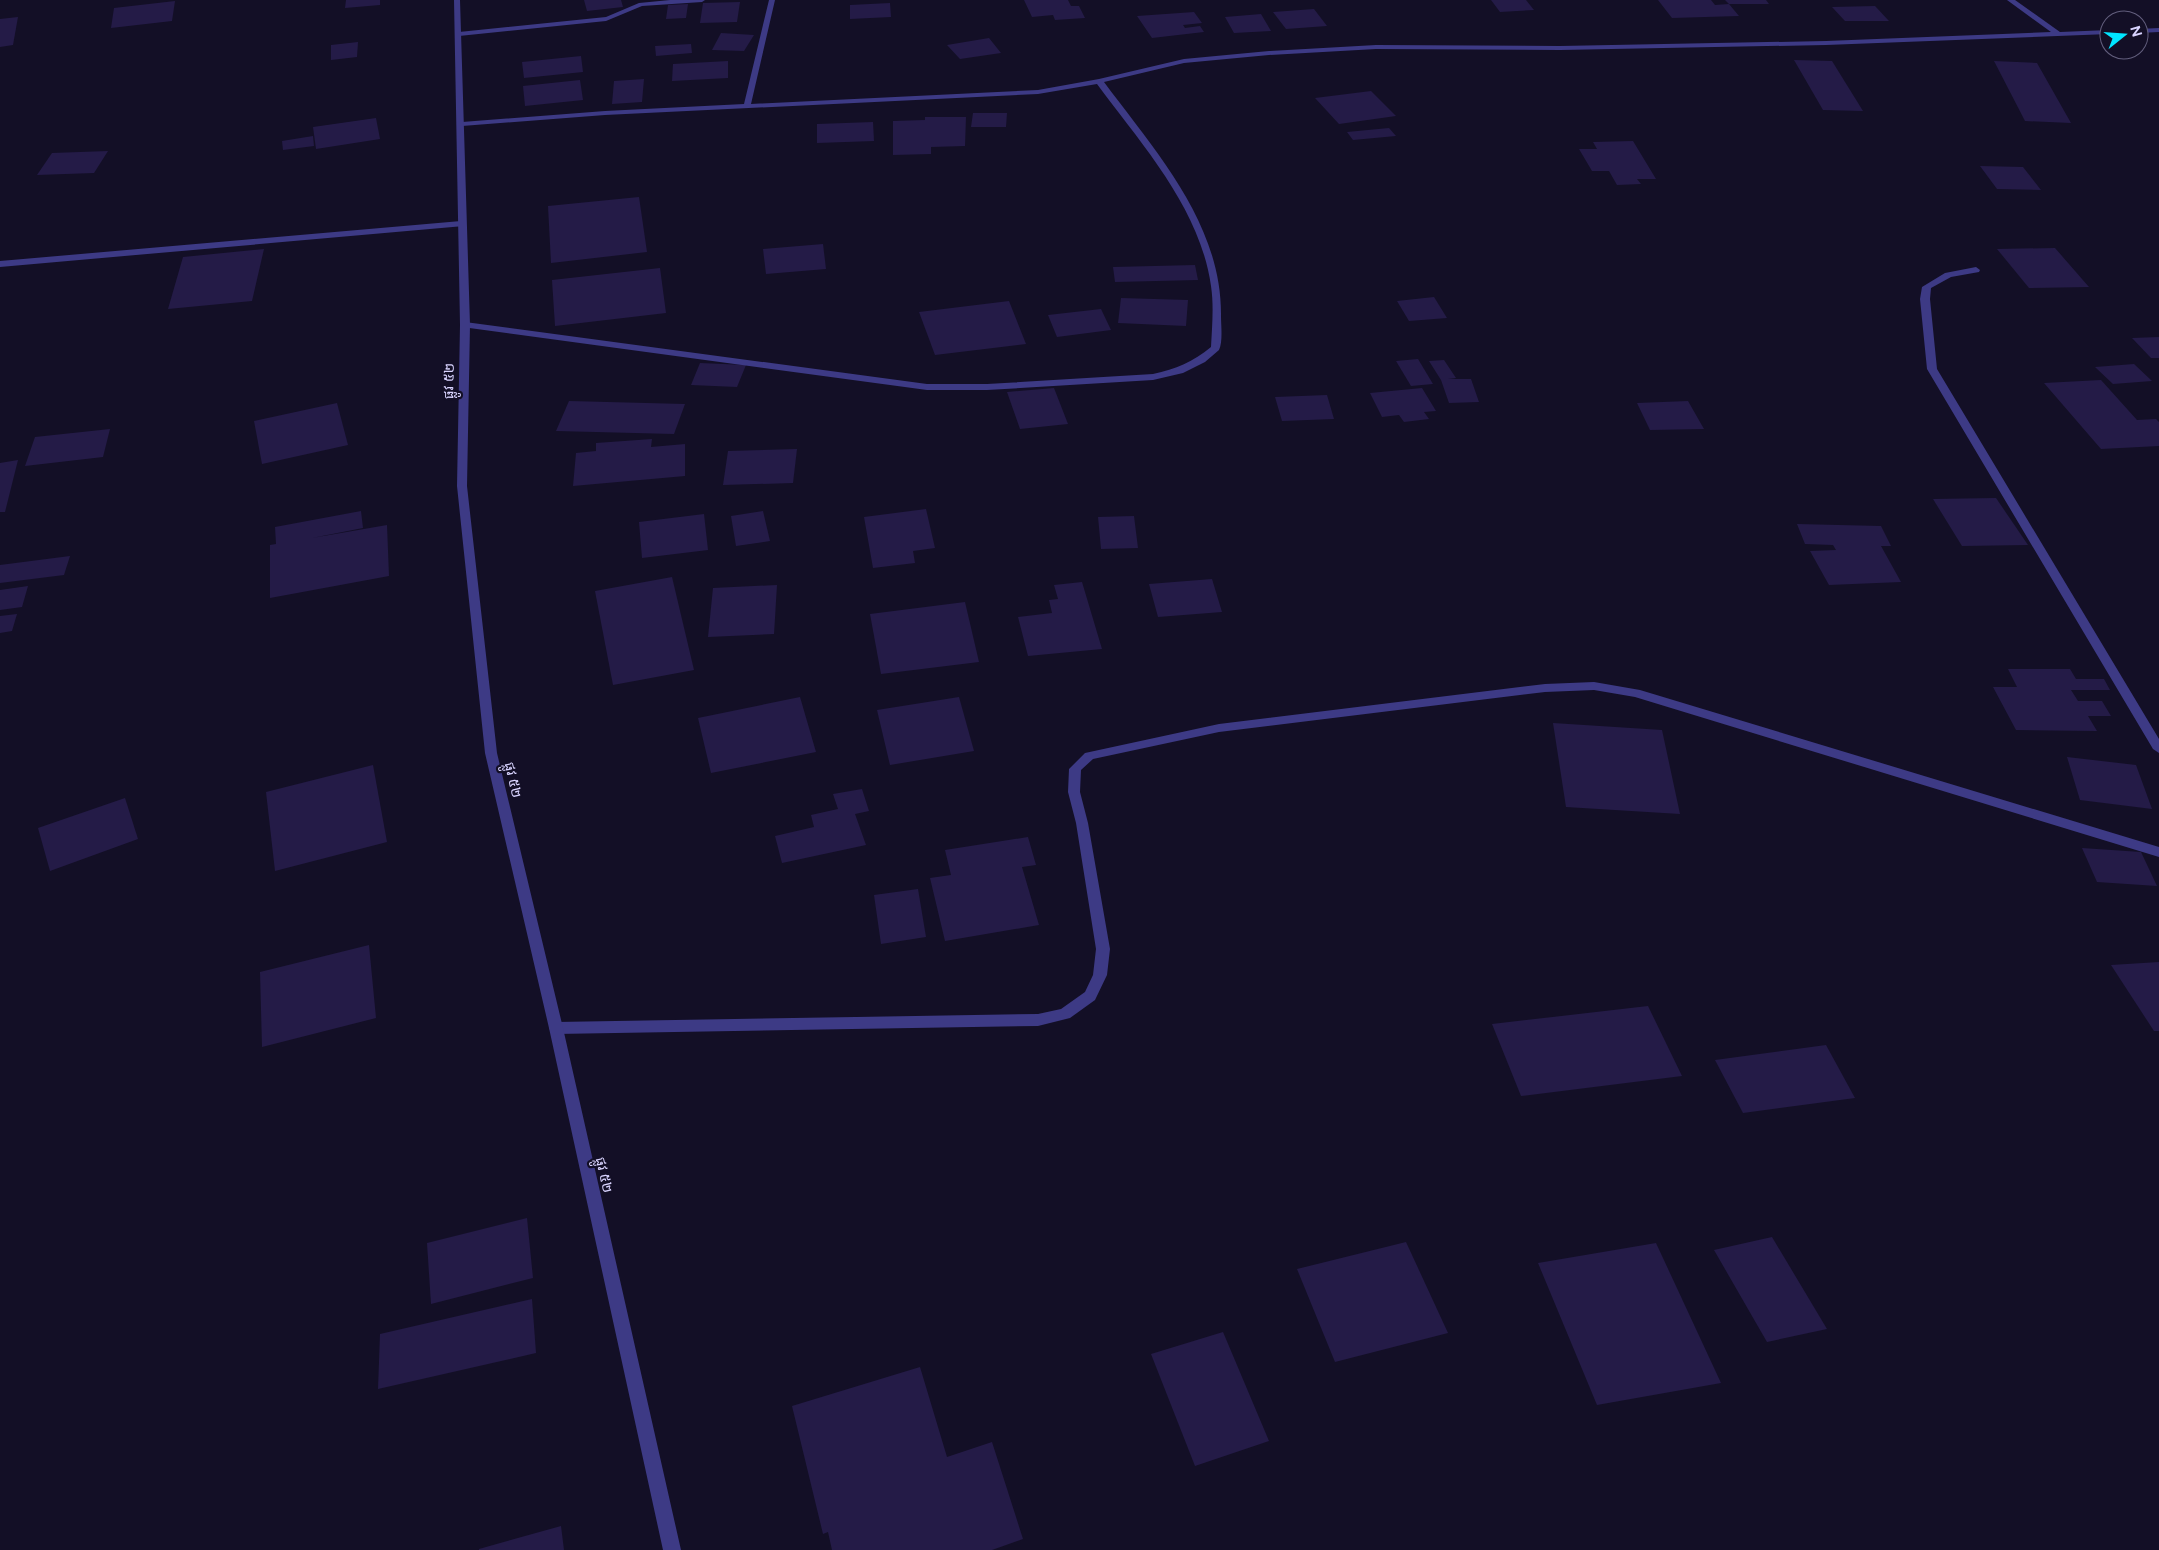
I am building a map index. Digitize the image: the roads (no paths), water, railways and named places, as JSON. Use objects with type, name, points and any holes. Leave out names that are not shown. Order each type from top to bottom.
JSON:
[{"type":"street","name":"ផ្លូវ ៥២","points":[[457,0],[462,124],[461,224],[465,325],[462,486],[491,753],[556,1028],[672,1550]]},
{"type":"street","points":[[459,34],[606,19],[621,16],[631,7],[641,4],[702,0]]},
{"type":"street","points":[[747,106],[772,0]]},
{"type":"street","points":[[2010,0],[2057,33]]},
{"type":"street","points":[[462,124],[605,113],[1038,92],[1099,81],[1184,61],[1376,47],[1560,48],[1826,44],[2099,32]]},
{"type":"street","points":[[465,325],[927,387],[987,387],[1153,377],[1180,371],[1202,360],[1216,348],[1215,284],[1200,232],[1184,200],[1099,81]]},
{"type":"street","points":[[0,264],[461,224]]},
{"type":"street","points":[[1976,270],[1948,275],[1927,287],[1925,299],[1932,368],[2159,749]]},
{"type":"street","points":[[556,1028],[1038,1020],[1066,1014],[1090,996],[1100,975],[1103,949],[1082,823],[1074,792],[1075,769],[1089,756],[1219,728],[1545,688],[1594,686],[1636,693],[2159,852]]}]
